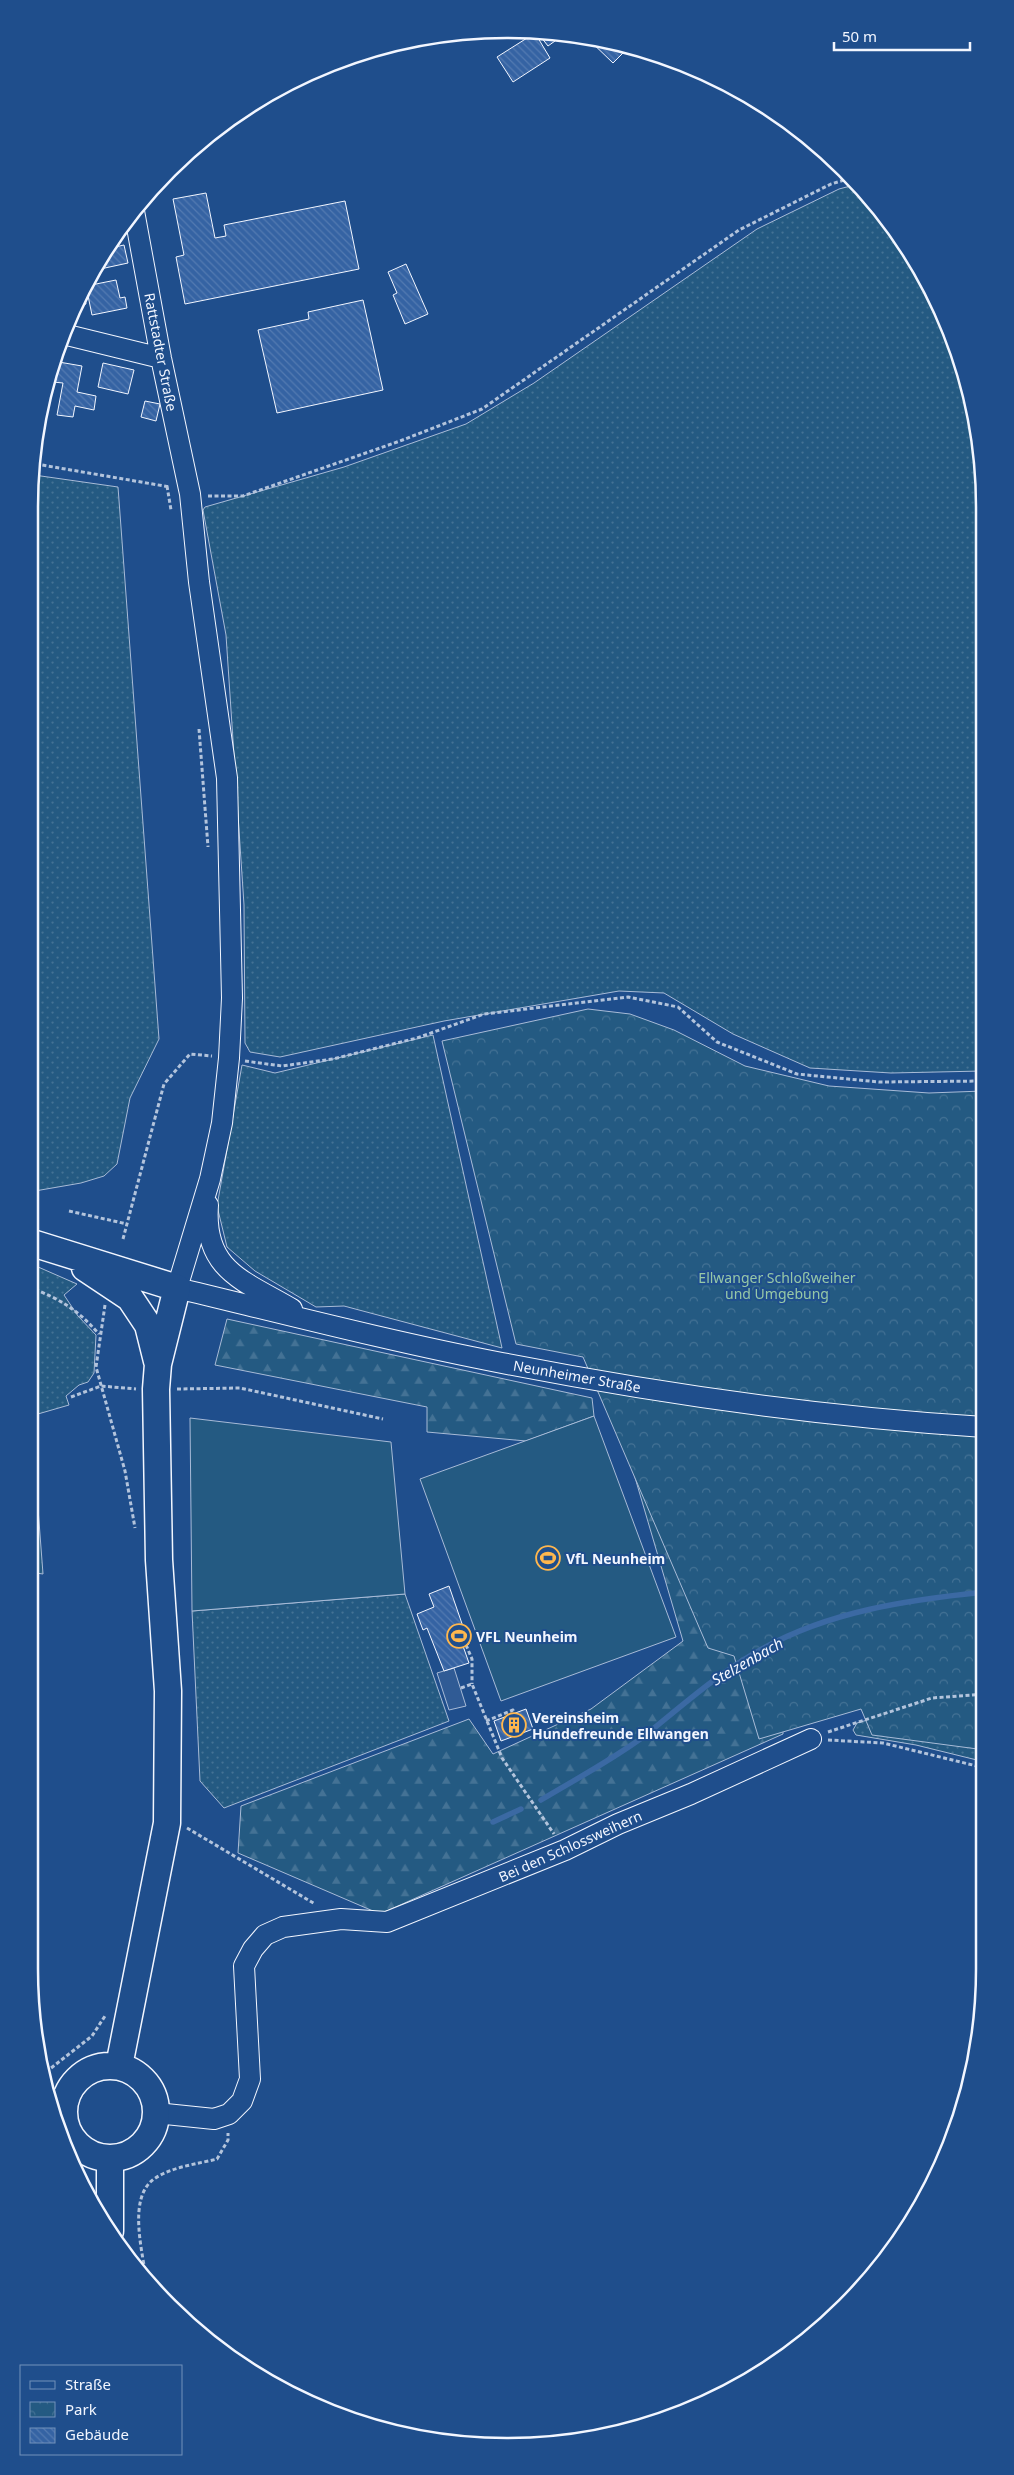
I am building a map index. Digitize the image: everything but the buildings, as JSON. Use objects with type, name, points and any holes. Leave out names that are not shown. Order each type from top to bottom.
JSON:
[{"type":"main road","points":[[38,1245],[177,1288],[157,1376]]},
{"type":"main road","points":[[66,1254],[130,1298],[148,1325],[157,1376],[159,1560],[168,1692],[167,1823],[119,2066]]},
{"type":"main road","points":[[119,2066],[129,2070],[146,2083],[153,2098],[156,2113],[151,2132],[138,2148],[110,2158],[98,2156],[77,2145],[65,2125],[58,2100],[85,2073],[96,2068],[119,2066]]},
{"type":"main road","points":[[110,2158],[110,2218]]},
{"type":"street","name":"Rattstadter Straße","points":[[136,220],[161,358],[190,494],[199,582],[226,778],[232,998],[229,1058],[222,1123],[210,1178]]},
{"type":"street","points":[[70,336],[161,358]]},
{"type":"street","points":[[177,1288],[210,1178]]},
{"type":"street","points":[[210,1178],[206,1228],[214,1248],[226,1269],[240,1281],[267,1294],[310,1320]]},
{"type":"street","name":"Neunheimer Straße","points":[[177,1288],[501,1363],[733,1403],[851,1416],[976,1426]]},
{"type":"street","name":"Bei den Schlossweihern","points":[[229,2114],[242,2101],[250,2079],[244,1966],[253,1949],[265,1935],[283,1926],[341,1919],[387,1922],[565,1850],[618,1824],[691,1794],[811,1738]]},
{"type":"street","points":[[156,2113],[214,2119],[229,2114]]},
{"type":"path","points":[[190,494],[213,497],[243,496],[400,442],[482,409],[739,230],[832,184],[844,180]]},
{"type":"path","points":[[40,465],[167,486],[172,514]]},
{"type":"path","points":[[198,720],[208,852]]},
{"type":"path","points":[[229,1058],[282,1066],[333,1059],[417,1038],[484,1014],[628,997],[678,1007],[717,1042],[797,1074],[879,1082],[976,1081]]},
{"type":"path","points":[[123,1239],[164,1084],[190,1054],[208,1055]]},
{"type":"path","points":[[69,1211],[127,1224]]},
{"type":"path","points":[[38,1290],[60,1299],[82,1315],[100,1334]]},
{"type":"path","points":[[105,1302],[96,1367],[125,1471],[136,1538]]},
{"type":"path","points":[[71,1397],[101,1386],[123,1390],[157,1376],[240,1388],[384,1419]]},
{"type":"path","points":[[466,1645],[472,1659],[472,1684],[502,1758],[565,1850]]},
{"type":"path","points":[[461,1688],[472,1684]]},
{"type":"path","points":[[811,1738],[851,1723],[932,1698],[976,1695]]},
{"type":"path","points":[[486,1720],[513,1710],[514,1714]]},
{"type":"path","points":[[811,1738],[883,1743],[976,1766]]},
{"type":"path","points":[[167,1823],[184,1826],[341,1919]]},
{"type":"path","points":[[49,2070],[77,2047]]},
{"type":"path","points":[[145,2266],[138,2208],[146,2186],[162,2174],[217,2159],[228,2140],[229,2114]]},
{"type":"green space","points":[[850,186],[860,197],[897,246],[914,272],[928,299],[941,327],[961,385],[972,446],[976,507],[976,1071],[891,1073],[810,1068],[733,1034],[664,993],[619,991],[444,1021],[280,1057],[250,1052],[245,1043],[244,905],[226,635],[203,510],[205,507],[344,467],[466,424],[534,383],[757,229],[839,189]]},
{"type":"green space","points":[[39,476],[118,487],[159,1039],[130,1098],[117,1164],[104,1176],[81,1183],[38,1190]]},
{"type":"green space","name":"Ellwanger Schloßweiher und Umgebung","points":[[588,1009],[630,1014],[674,1030],[745,1066],[829,1086],[929,1093],[976,1091],[976,1749],[872,1735],[861,1709],[759,1739],[734,1656],[708,1648],[583,1357],[516,1344],[442,1041]]},
{"type":"green space","points":[[433,1035],[502,1348],[344,1306],[316,1307],[255,1271],[227,1247],[217,1206],[242,1065],[275,1073]]},
{"type":"green space","points":[[38,1267],[77,1284],[64,1295],[78,1316],[96,1335],[94,1373],[88,1382],[79,1385],[66,1396],[69,1405],[38,1414]]},
{"type":"green space","points":[[227,1319],[592,1398],[594,1416],[526,1441],[427,1432],[427,1407],[215,1365]]},
{"type":"green space","name":"VfL Neunheim","points":[[594,1416],[676,1637],[501,1701],[420,1479]]},
{"type":"green space","points":[[190,1418],[391,1442],[405,1594],[192,1611]]},
{"type":"green space","points":[[624,1440],[780,1638],[783,1734],[380,1914],[238,1853],[241,1806],[469,1719],[493,1754],[591,1709],[683,1641]]},
{"type":"green space","points":[[38,1508],[43,1574],[38,1573]]},
{"type":"green space","points":[[405,1594],[449,1721],[224,1808],[200,1781],[192,1611]]},
{"type":"green space","points":[[976,1699],[976,1760],[916,1745],[856,1735],[853,1730],[857,1723],[885,1715]]},
{"type":"shaded area","points":[[454,1668],[466,1706],[449,1710],[437,1673]]},
{"type":"waterway","name":"Stelzenbach","points":[[541,1800],[634,1743],[703,1689],[747,1658],[788,1636],[842,1616],[870,1609],[976,1593]]},
{"type":"waterway","name":"Stelzenbach","points":[[493,1822],[521,1809]]},
{"type":"place","name":"VfL Neunheim","points":[[548,1558]]},
{"type":"place","name":"VFL Neunheim","points":[[459,1636]]},
{"type":"place","name":"Vereinsheim Hundefreunde Ellwangen","points":[[514,1725]]}]
